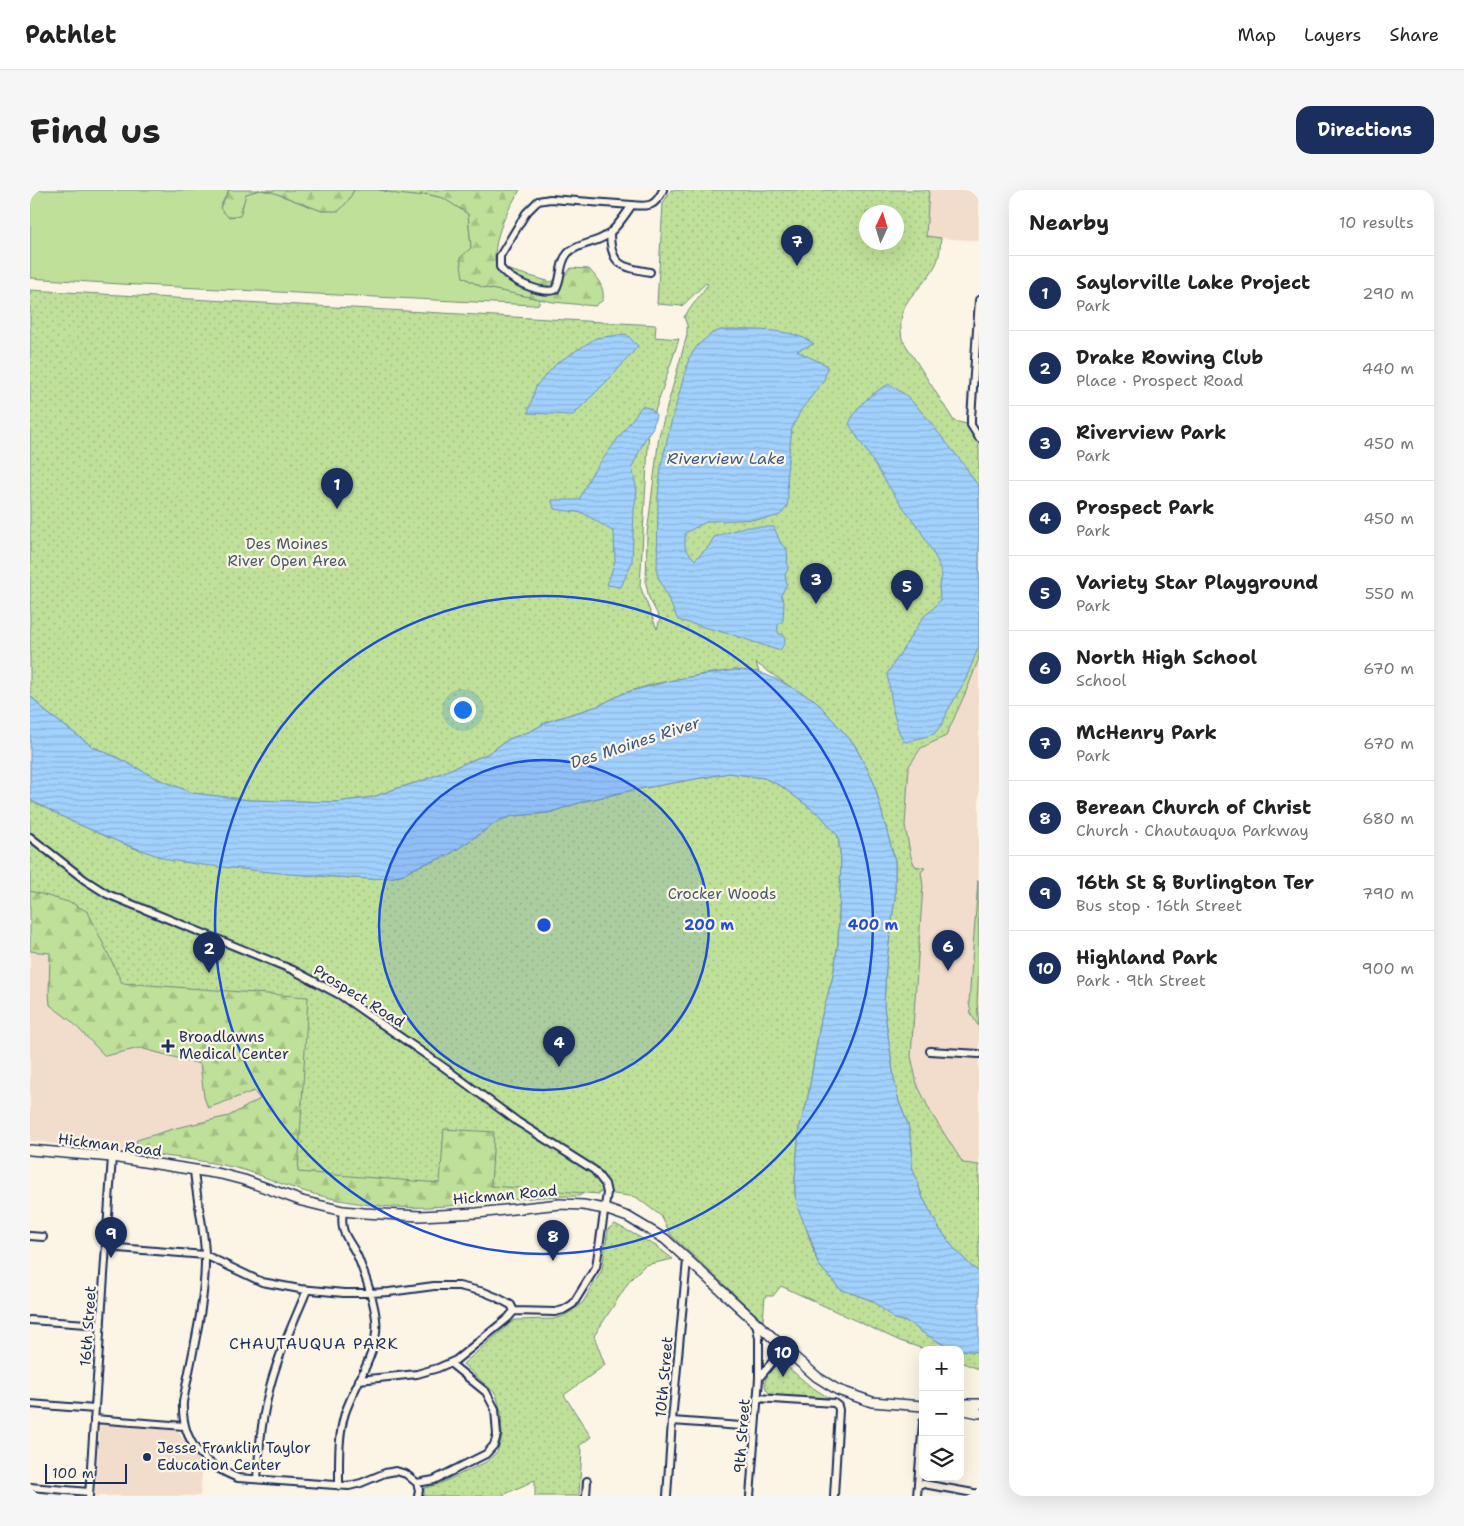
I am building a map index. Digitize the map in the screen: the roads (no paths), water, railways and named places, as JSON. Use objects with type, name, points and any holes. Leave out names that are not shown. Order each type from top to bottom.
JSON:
[{"type":"main road","name":"Hickman Road","points":[[30,1150],[112,1157],[221,1174],[244,1180],[302,1201],[344,1211],[420,1216],[478,1213],[560,1204],[583,1205],[605,1209],[628,1217],[665,1239],[817,1377],[838,1390],[872,1402],[919,1406]]},
{"type":"main road","points":[[964,1405],[979,1404]]},
{"type":"main road","points":[[964,1409],[979,1413]]},
{"type":"street","points":[[632,205],[610,232],[600,239],[576,247],[568,252],[563,260],[559,283],[555,290],[544,292],[536,289],[511,277],[502,270],[499,263],[500,256],[526,213],[534,204],[542,199],[650,205],[658,200],[663,190]]},
{"type":"street","points":[[610,232],[611,250],[617,262],[623,267],[650,272]]},
{"type":"street","points":[[979,300],[971,418],[971,425],[979,438]]},
{"type":"street","name":"Prospect Road","points":[[30,837],[85,880],[107,894],[293,970],[340,995],[445,1068],[518,1122],[594,1170],[605,1184],[607,1193],[596,1267],[573,1304],[563,1310],[555,1312],[514,1311]]},
{"type":"street","points":[[930,1051],[979,1054]]},
{"type":"street","name":"16th Street","points":[[89,1494],[112,1157]]},
{"type":"street","points":[[194,1170],[195,1188],[204,1234],[205,1275],[202,1305],[183,1402],[184,1426],[192,1444],[210,1464],[238,1478],[339,1486],[361,1483],[385,1473],[396,1471],[406,1474],[417,1483],[418,1496]]},
{"type":"street","points":[[339,1486],[342,1425],[373,1348],[377,1320],[359,1258],[344,1233],[342,1220],[344,1211]]},
{"type":"street","points":[[30,1236],[43,1237]]},
{"type":"street","points":[[106,1247],[205,1255],[262,1282],[307,1290],[370,1293],[434,1286],[458,1286],[496,1297],[511,1305],[514,1311],[508,1318],[450,1363],[417,1374],[359,1380]]},
{"type":"street","name":"10th Street","points":[[667,1496],[672,1421],[688,1260]]},
{"type":"street","points":[[257,1479],[262,1425],[268,1394],[277,1363],[307,1290]]},
{"type":"street","points":[[30,1320],[101,1325]]},
{"type":"street","name":"9th Street","points":[[750,1496],[759,1378],[760,1338],[756,1323]]},
{"type":"street","name":"9th Street","points":[[759,1378],[784,1349]]},
{"type":"street","points":[[417,1483],[434,1480],[486,1454],[494,1445],[497,1435],[495,1409],[486,1392],[450,1363]]},
{"type":"street","points":[[757,1398],[834,1403],[838,1406],[840,1410],[834,1496]]},
{"type":"street","points":[[30,1404],[95,1409]]},
{"type":"street","points":[[94,1419],[184,1426]]},
{"type":"street","points":[[672,1421],[755,1427]]},
{"type":"street","points":[[917,1496],[922,1436]]},
{"type":"street","points":[[586,1496],[587,1481]]},
{"type":"street","points":[[918,1483],[979,1494]]},
{"type":"street","points":[[30,1487],[89,1494]]},
{"type":"water","name":"Riverview Lake","points":[[720,330],[782,332],[805,339],[814,344],[797,351],[826,365],[827,369],[824,380],[801,410],[792,428],[787,471],[787,507],[780,515],[766,519],[708,521],[685,533],[685,548],[695,560],[709,546],[714,537],[744,527],[774,527],[781,544],[787,549],[788,569],[785,575],[787,584],[781,595],[784,602],[783,620],[778,628],[779,634],[784,635],[785,643],[780,650],[678,620],[657,574],[658,497],[661,466],[671,423],[689,358],[698,345],[711,334]]},
{"type":"water","points":[[626,334],[638,346],[615,373],[573,415],[528,413],[536,386],[557,363],[596,338]]},
{"type":"water","points":[[889,384],[907,396],[921,411],[962,462],[979,487],[979,646],[965,681],[948,710],[943,723],[934,734],[906,742],[903,741],[899,733],[887,674],[924,616],[940,600],[939,585],[942,576],[937,560],[920,530],[895,496],[849,424],[856,411],[865,401]]},
{"type":"water","points":[[642,406],[651,409],[656,415],[653,427],[645,439],[632,467],[637,491],[634,510],[632,562],[621,587],[607,585],[615,561],[614,532],[583,513],[554,509],[552,500],[579,500],[591,475]]},
{"type":"water","name":"Des Moines River","points":[[735,670],[759,672],[776,679],[815,700],[854,744],[873,780],[895,861],[895,898],[886,966],[884,1007],[894,1079],[899,1102],[908,1124],[912,1148],[912,1166],[922,1196],[939,1228],[953,1247],[979,1272],[979,1352],[964,1350],[964,1346],[946,1346],[908,1322],[894,1319],[873,1301],[840,1289],[818,1264],[812,1242],[798,1209],[795,1179],[799,1129],[807,1102],[821,1019],[833,976],[838,943],[841,860],[838,836],[821,816],[781,786],[764,778],[729,773],[628,791],[585,801],[548,813],[513,816],[500,820],[447,856],[394,877],[370,879],[289,874],[169,860],[119,842],[30,800],[30,695],[46,712],[93,747],[158,779],[193,793],[249,800],[337,802],[373,797],[422,781],[487,754],[509,739],[531,731],[549,721],[598,706],[624,693],[677,679]]},
{"type":"place","name":"McHenry Park","points":[[797,266]]},
{"type":"place","name":"Saylorville Lake Project","points":[[337,509]]},
{"type":"place","name":"Riverview Park","points":[[816,604]]},
{"type":"place","name":"Variety Star Playground","points":[[907,611]]},
{"type":"place","name":"North High School","points":[[948,971]]},
{"type":"place","name":"Drake Rowing Club","points":[[209,973]]},
{"type":"place","name":"Broadlawns Medical Center","points":[[168,1046]]},
{"type":"place","name":"Prospect Park","points":[[559,1067]]},
{"type":"place","name":"16th St & Burlington Ter","points":[[111,1258]]},
{"type":"place","name":"Berean Church of Christ","points":[[553,1261]]},
{"type":"place","name":"Highland Park","points":[[783,1377]]},
{"type":"place","name":"Jesse Franklin Taylor Education Center","points":[[147,1457]]},
{"type":"district","name":"CHAUTAUQUA PARK","points":[[314,1343]]},
{"type":"park label","name":"Des Moines River Open Area","points":[[287,552]]},
{"type":"park label","name":"Crocker Woods","points":[[722,894]]}]
